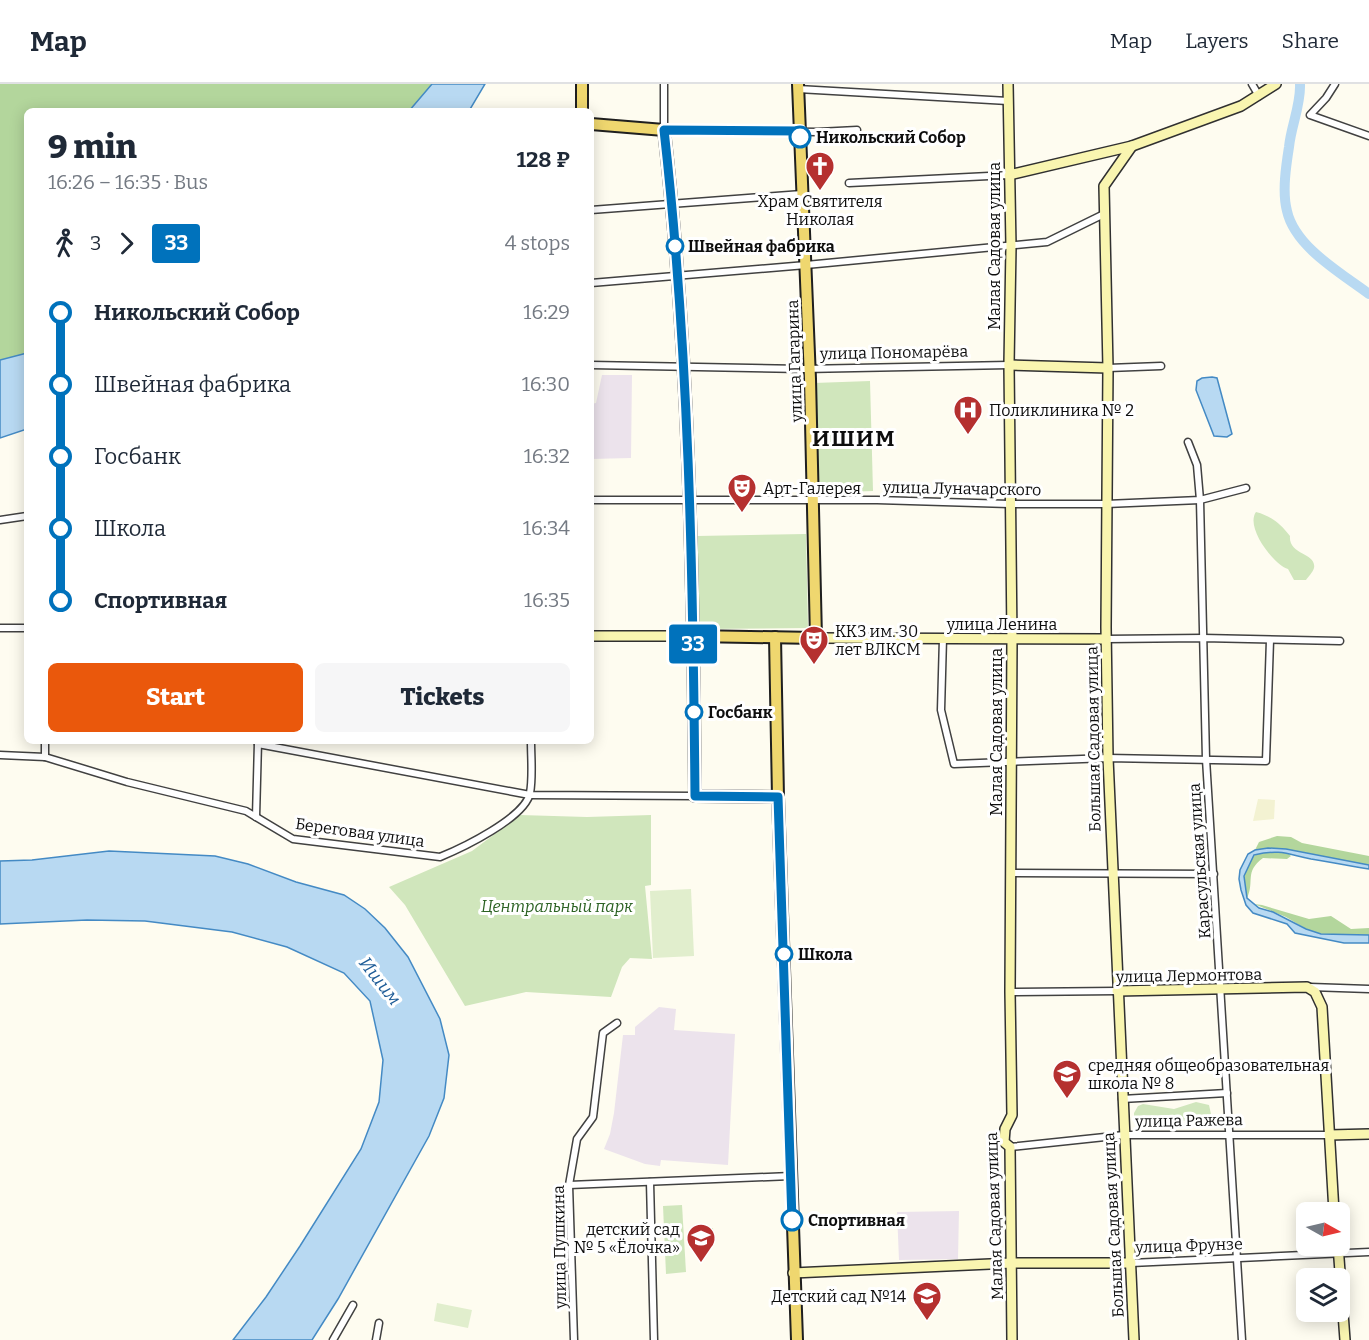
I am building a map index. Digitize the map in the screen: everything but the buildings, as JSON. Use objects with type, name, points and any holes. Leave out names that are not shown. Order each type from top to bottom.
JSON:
[{"type":"main road","points":[[582,84],[582,108]]},
{"type":"main road","name":"улица Гагарина","points":[[798,86],[810,369],[816,638]]},
{"type":"main road","points":[[594,124],[664,130],[672,203],[684,366],[690,500],[695,796],[778,797]]},
{"type":"main road","name":"улица Ленина","points":[[693,636],[816,638]]},
{"type":"main road","points":[[775,637],[778,797],[797,1340]]},
{"type":"street","points":[[664,84],[664,130],[857,130]]},
{"type":"street","name":"Малая Садовая улица","points":[[1008,84],[1011,246],[1009,504],[1012,639],[1010,992],[1012,1115],[1005,1129],[1004,1143],[1011,1147],[1012,1340]]},
{"type":"street","points":[[1252,84],[1259,96]]},
{"type":"street","points":[[849,183],[1009,176],[1132,146],[1241,106],[1276,84]]},
{"type":"street","points":[[1335,84],[1310,115],[1369,136]]},
{"type":"street","points":[[798,86],[1008,100]]},
{"type":"street","name":"Большая Садовая улица","points":[[1132,146],[1104,186],[1104,214],[1108,368],[1106,504],[1108,759],[1134,1340]]},
{"type":"street","points":[[594,210],[802,194]]},
{"type":"street","points":[[594,283],[1047,242],[1104,214]]},
{"type":"street","name":"улица Пономарёва","points":[[594,365],[810,369],[1009,365],[1108,368],[1161,366]]},
{"type":"street","points":[[1188,442],[1197,465],[1200,500],[1246,489]]},
{"type":"street","name":"улица Луначарского","points":[[594,500],[813,500],[1009,504],[1106,504],[1200,500]]},
{"type":"street","name":"Карасульская улица","points":[[1200,500],[1206,759],[1242,1340]]},
{"type":"street","points":[[0,520],[24,516]]},
{"type":"street","points":[[0,628],[24,628]]},
{"type":"street","name":"улица Ленина","points":[[594,636],[693,636]]},
{"type":"street","name":"улица Ленина","points":[[816,638],[1340,641]]},
{"type":"street","points":[[943,639],[941,710],[954,764],[1108,759],[1266,761],[1270,640]]},
{"type":"street","points":[[45,744],[45,757]]},
{"type":"street","points":[[256,817],[258,744]]},
{"type":"street","points":[[268,744],[530,795],[695,796]]},
{"type":"street","points":[[530,795],[531,744]]},
{"type":"street","name":"Береговая улица","points":[[0,755],[45,757],[127,782],[246,811],[293,839],[440,857],[462,848],[518,812],[530,795]]},
{"type":"street","points":[[1012,873],[1214,874]]},
{"type":"street","points":[[1307,987],[1321,1000],[1322,1008],[1333,1202]]},
{"type":"street","name":"улица Лермонтова","points":[[1010,992],[1307,987],[1369,990]]},
{"type":"street","name":"улица Пушкина","points":[[574,1340],[569,1185],[577,1139],[593,1117],[603,1033],[617,1023]]},
{"type":"street","points":[[1122,1099],[1227,1093]]},
{"type":"street","name":"улица Ражева","points":[[1011,1147],[1124,1135],[1369,1134]]},
{"type":"street","points":[[569,1185],[791,1176]]},
{"type":"street","points":[[650,1182],[654,1340]]},
{"type":"street","name":"улица Фрунзе","points":[[1350,1250],[1369,1252]]},
{"type":"street","name":"улица Фрунзе","points":[[794,1273],[1012,1263],[1131,1263],[1296,1253]]},
{"type":"street","points":[[1339,1256],[1345,1340]]},
{"type":"street","points":[[333,1340],[353,1305]]},
{"type":"street","points":[[376,1340],[379,1323]]},
{"type":"shaded area","points":[[602,375],[632,375],[631,458],[594,459],[594,403],[596,403]]},
{"type":"shaded area","points":[[659,1007],[676,1009],[674,1030],[735,1034],[728,1165],[661,1160],[660,1166],[645,1164],[604,1149],[614,1113],[623,1035],[635,1035],[635,1027]]},
{"type":"shaded area","points":[[959,1211],[958,1259],[899,1260],[897,1212]]},
{"type":"green space","points":[[0,84],[432,84],[412,108],[24,108],[24,354],[0,360]]},
{"type":"green space","points":[[870,381],[873,491],[817,493],[814,383]]},
{"type":"green space","points":[[1256,512],[1279,524],[1290,536],[1293,547],[1314,563],[1312,573],[1306,580],[1294,580],[1288,569],[1268,553],[1254,527]]},
{"type":"green space","points":[[806,534],[808,628],[698,629],[697,536]]},
{"type":"green space","points":[[1258,799],[1275,800],[1274,819],[1253,821]]},
{"type":"green space","name":"Центральный парк","points":[[520,815],[587,817],[651,815],[651,885],[645,886],[652,959],[630,958],[622,967],[611,997],[526,992],[465,1006],[405,905],[389,887],[472,851]]},
{"type":"green space","points":[[1277,836],[1291,837],[1302,843],[1369,856],[1369,865],[1286,849],[1255,850],[1259,842]]},
{"type":"green space","points":[[1268,852],[1287,852],[1291,856],[1287,859],[1263,858],[1257,863],[1252,872],[1247,898],[1244,882],[1247,865],[1254,856]]},
{"type":"green space","points":[[691,889],[694,956],[653,958],[650,891]]},
{"type":"green space","points":[[1254,904],[1309,919],[1331,916],[1351,929],[1369,928],[1369,935],[1321,934]]},
{"type":"green space","points":[[1196,1102],[1209,1105],[1211,1114],[1206,1121],[1192,1123],[1175,1118],[1159,1124],[1144,1126],[1134,1120],[1134,1113],[1138,1106],[1143,1104],[1174,1109]]},
{"type":"green space","points":[[682,1205],[686,1272],[666,1274],[663,1206]]},
{"type":"green space","points":[[694,1228],[713,1228],[714,1244],[695,1245]]},
{"type":"green space","points":[[437,1303],[472,1310],[468,1328],[434,1321]]},
{"type":"water","points":[[432,84],[485,84],[471,108],[412,108]]},
{"type":"water","points":[[24,354],[24,430],[0,438],[0,360]]},
{"type":"water","points":[[1217,378],[1232,434],[1227,437],[1214,436],[1196,390],[1197,381]]},
{"type":"water","points":[[1286,849],[1369,865],[1369,869],[1270,852],[1254,855],[1244,876],[1247,898],[1259,908],[1321,934],[1369,935],[1369,943],[1344,943],[1295,933],[1287,924],[1253,913],[1246,905],[1241,890],[1240,870],[1248,854],[1255,850]]},
{"type":"water","name":"Ишим","points":[[109,851],[215,856],[248,864],[296,882],[344,895],[365,909],[385,928],[408,957],[440,1019],[449,1055],[444,1098],[429,1136],[338,1299],[312,1340],[233,1340],[266,1297],[361,1149],[379,1102],[383,1060],[370,1001],[344,973],[287,947],[232,932],[145,921],[87,920],[0,924],[0,861],[32,860]]},
{"type":"waterway","points":[[1300,84],[1286,171],[1287,211],[1299,236],[1309,248],[1369,294]]},
{"type":"bus line","name":"33","points":[[792,1220],[778,797],[695,796],[690,500],[684,366],[677,261],[664,130],[800,131],[800,137]]},
{"type":"place","name":"Никольский Собор","points":[[800,137]]},
{"type":"place","name":"Храм Святителя Николая","points":[[820,192]]},
{"type":"place","name":"Швейная фабрика","points":[[675,246]]},
{"type":"place","name":"Поликлиника № 2","points":[[968,436]]},
{"type":"place","name":"Арт-Галерея","points":[[742,514]]},
{"type":"place","name":"ККЗ им. 30 лет ВЛКСМ","points":[[814,666]]},
{"type":"place","name":"Госбанк","points":[[694,712]]},
{"type":"place","name":"Школа","points":[[784,954]]},
{"type":"place","name":"средняя общеобразовательная школа № 8","points":[[1067,1100]]},
{"type":"place","name":"Спортивная","points":[[792,1220]]},
{"type":"place","name":"детский сад № 5 «Ёлочка»","points":[[701,1264]]},
{"type":"place","name":"Детский сад №14","points":[[927,1322]]},
{"type":"district","name":"ИШИМ","points":[[854,438]]}]
